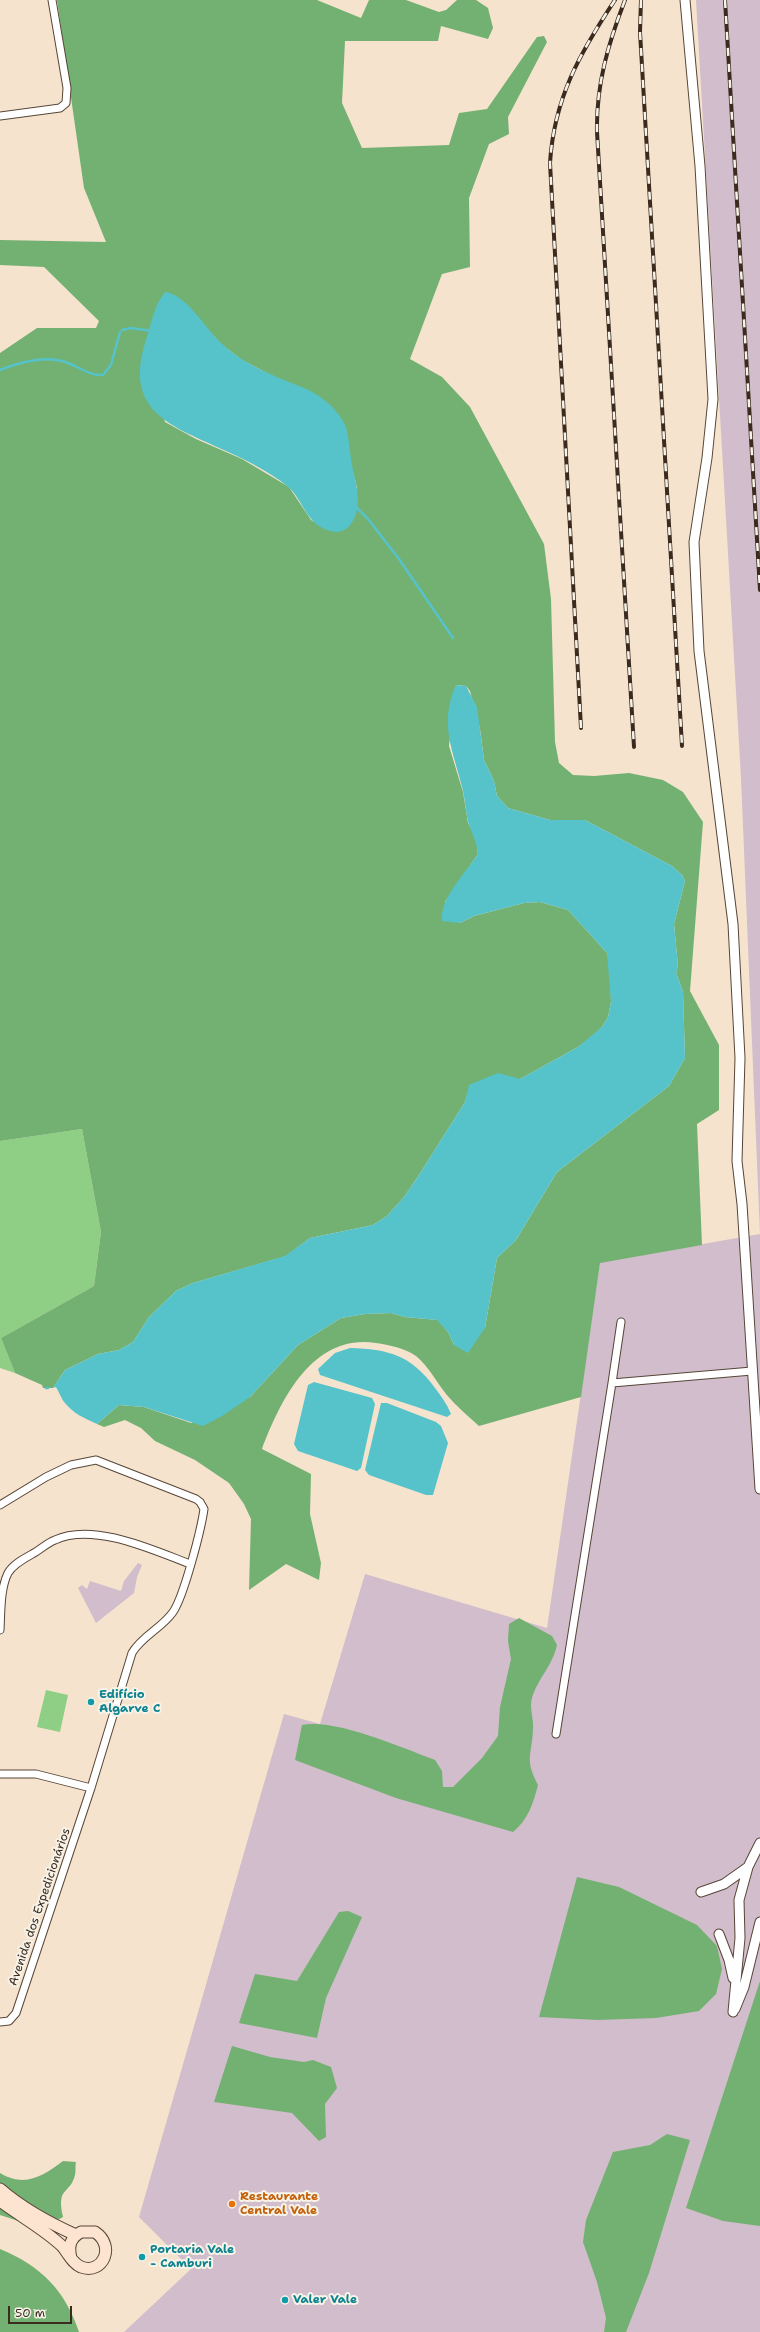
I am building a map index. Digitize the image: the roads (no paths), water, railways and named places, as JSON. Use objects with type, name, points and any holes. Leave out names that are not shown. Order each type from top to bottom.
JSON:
[{"type":"main road","points":[[0,2189],[33,2212],[76,2235]]},
{"type":"main road","points":[[0,2201],[62,2247],[71,2258],[77,2265],[91,2268],[102,2261],[106,2253],[105,2241],[95,2232],[87,2231],[76,2235],[70,2245],[71,2258]]},
{"type":"street","points":[[0,116],[60,108],[66,103],[68,95],[52,0]]},
{"type":"street","points":[[685,0],[700,166],[713,399],[707,458],[694,542],[699,651],[732,924],[740,1058],[737,1161],[742,1204],[760,1489]]},
{"type":"street","points":[[556,1734],[621,1322]]},
{"type":"street","points":[[612,1383],[752,1371]]},
{"type":"street","name":"Avenida dos Expedicionários","points":[[0,1505],[46,1477],[71,1465],[96,1460],[200,1502],[204,1509],[203,1518],[190,1564],[174,1611],[167,1620],[140,1641],[132,1653],[91,1788],[16,2013],[9,2022],[0,2022]]},
{"type":"street","points":[[0,1630],[4,1584],[8,1572],[18,1562],[56,1539],[81,1535],[103,1536],[126,1540],[190,1564]]},
{"type":"street","points":[[0,1774],[36,1774],[91,1788]]},
{"type":"street","points":[[760,1843],[748,1867],[739,1900],[740,1938],[733,2012],[744,1987],[760,1922]]},
{"type":"street","points":[[701,1892],[724,1884],[748,1867]]},
{"type":"street","points":[[719,1934],[729,1960],[734,1991]]},
{"type":"water","points":[[165,292],[173,294],[188,305],[215,337],[239,358],[316,394],[331,406],[343,421],[348,435],[358,501],[355,517],[347,528],[337,532],[326,530],[318,526],[312,520],[293,492],[266,471],[188,433],[171,424],[157,414],[147,401],[141,385],[140,365],[153,315]]},
{"type":"water","points":[[456,685],[466,686],[477,707],[484,760],[494,781],[497,796],[508,808],[550,820],[585,820],[672,866],[682,875],[685,881],[674,924],[678,966],[676,973],[683,992],[685,1058],[669,1086],[557,1172],[516,1240],[497,1258],[485,1328],[468,1353],[454,1345],[448,1332],[437,1320],[405,1317],[391,1313],[365,1314],[341,1318],[298,1345],[250,1397],[222,1416],[203,1426],[144,1407],[119,1405],[97,1424],[84,1418],[68,1407],[56,1387],[53,1388],[65,1370],[98,1354],[119,1350],[133,1342],[149,1317],[176,1291],[193,1283],[285,1256],[310,1238],[373,1225],[387,1216],[404,1197],[465,1102],[469,1085],[498,1073],[520,1079],[578,1047],[602,1027],[608,1017],[611,1002],[607,953],[568,910],[540,902],[524,903],[474,916],[460,923],[442,921],[442,912],[449,894],[478,854],[475,840],[468,822],[463,791],[449,738],[448,713]]},
{"type":"water","points":[[350,1348],[387,1352],[408,1361],[426,1377],[435,1388],[442,1397],[451,1414],[447,1417],[320,1375],[318,1369],[335,1353]]},
{"type":"water","points":[[314,1382],[372,1398],[375,1404],[361,1468],[357,1471],[298,1451],[294,1444],[308,1385]]},
{"type":"water","points":[[381,1403],[387,1403],[436,1422],[441,1426],[448,1443],[433,1495],[426,1495],[369,1475],[365,1470]]},
{"type":"waterway","points":[[122,330],[131,328],[152,331]]},
{"type":"waterway","points":[[0,370],[16,364],[34,360],[51,360],[68,363],[85,371],[103,375],[111,365],[120,332]]},
{"type":"waterway","points":[[355,506],[368,519],[399,559],[453,638]]},
{"type":"railway","points":[[581,728],[550,163],[557,118],[563,97],[580,58],[615,0]]},
{"type":"railway","points":[[625,0],[613,33],[604,65],[597,115],[597,132],[634,747]]},
{"type":"railway","points":[[641,0],[640,32],[682,746]]},
{"type":"railway","points":[[725,0],[760,590]]},
{"type":"place","name":"Edifício Algarve C","points":[[91,1702]]},
{"type":"place","name":"Restaurante Central Vale","points":[[232,2204]]},
{"type":"place","name":"Portaria Vale - Camburi","points":[[142,2257]]},
{"type":"place","name":"Valer Vale","points":[[285,2300]]}]
